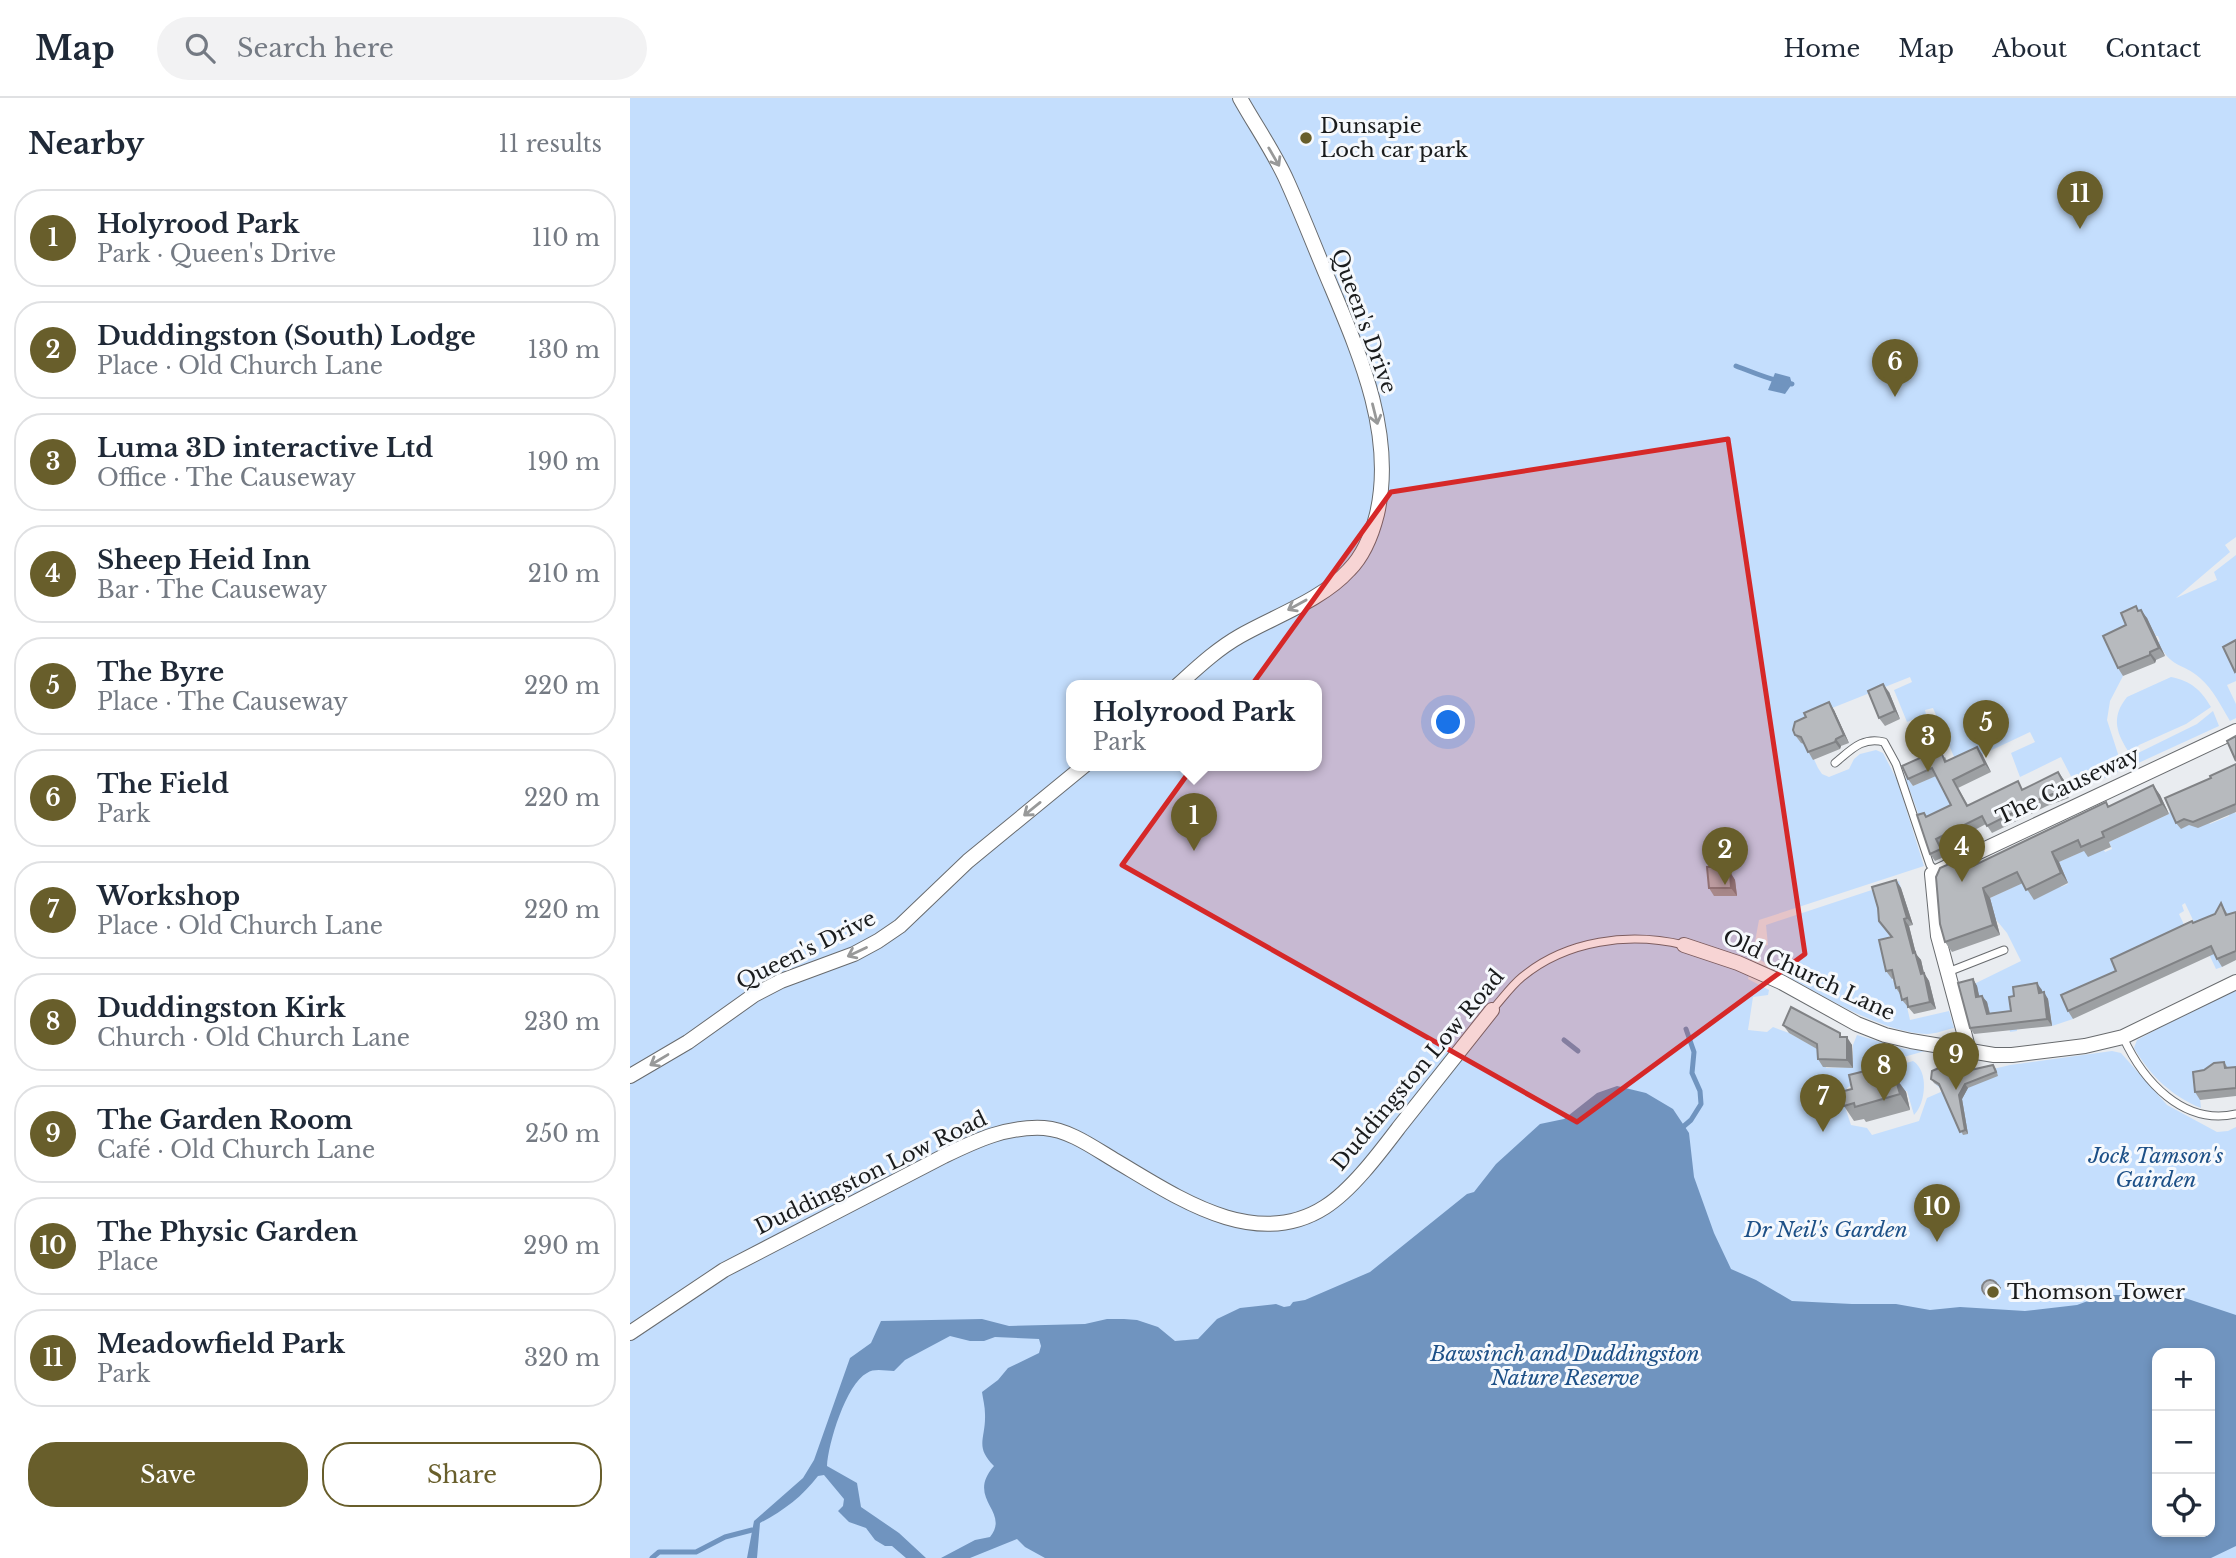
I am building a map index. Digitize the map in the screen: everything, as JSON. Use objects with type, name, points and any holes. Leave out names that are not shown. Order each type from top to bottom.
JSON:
[{"type":"street","name":"Queen's Drive","points":[[1184,680],[1219,649],[1310,598],[1350,570],[1373,530],[1382,482],[1378,425],[1360,358],[1286,180],[1240,98]]},
{"type":"street","name":"The Causeway","points":[[1937,872],[2236,730]]},
{"type":"street","name":"Queen's Drive","points":[[630,1076],[688,1042],[754,995],[878,941],[900,926],[968,861],[1078,771]]},
{"type":"street","points":[[1937,872],[1931,874],[1938,936],[1969,1051]]},
{"type":"street","name":"Old Church Lane","points":[[1684,945],[1738,963],[1781,982],[1857,1024],[1885,1035],[1969,1051],[2012,1055],[2085,1046],[2123,1037],[2236,982]]},
{"type":"street","name":"Duddingston Low Road","points":[[630,1333],[724,1270],[944,1156],[981,1138],[1011,1129],[1047,1128],[1084,1141],[1201,1209],[1235,1221],[1269,1225],[1298,1220],[1326,1207],[1374,1158],[1492,1010]]},
{"type":"lane","points":[[1835,763],[1857,744],[1877,740],[1884,742],[1896,764],[1930,865],[1937,872]]},
{"type":"lane","name":"Duddingston Low Road","points":[[1492,1010],[1522,977],[1576,949],[1622,939],[1684,945]]},
{"type":"lane","points":[[1948,972],[2004,950]]},
{"type":"lane","points":[[2123,1037],[2147,1077],[2171,1099],[2201,1115],[2236,1114]]},
{"type":"highlighted area","points":[[1728,439],[1805,954],[1577,1122],[1122,865],[1391,492]]},
{"type":"green space","points":[[630,98],[2236,98],[2236,537],[2225,545],[2230,552],[2176,598],[2217,580],[2214,572],[2236,555],[2236,681],[2227,685],[2236,704],[2236,718],[2230,721],[2205,682],[2168,657],[2146,618],[2128,625],[2108,644],[2123,676],[2110,701],[2107,720],[2119,757],[2118,772],[2078,790],[2061,757],[2020,777],[2011,753],[2035,742],[2030,732],[1958,766],[1933,708],[1907,722],[1894,690],[1912,682],[1910,677],[1797,722],[1818,768],[1822,774],[1829,777],[1849,769],[1860,754],[1876,750],[1883,753],[1897,780],[1924,866],[1759,920],[1754,947],[1768,945],[1766,925],[1899,881],[1901,888],[1878,895],[1892,946],[1884,948],[1893,981],[1916,975],[1905,998],[1910,1020],[1949,1011],[1954,1028],[1927,1034],[1885,1025],[1838,1004],[1753,956],[1748,979],[1769,990],[1768,995],[1753,997],[1748,1030],[1767,1032],[1773,1027],[1789,1033],[1825,1053],[1826,1068],[1853,1067],[1853,1045],[1857,1035],[1905,1049],[1925,1051],[1875,1065],[1868,1079],[1847,1088],[1846,1110],[1851,1125],[1867,1128],[1872,1135],[1919,1121],[1927,1098],[1943,1091],[1934,1083],[2010,1065],[2112,1051],[2121,1053],[2167,1105],[2217,1132],[2236,1127],[2236,1558],[630,1558]]},
{"type":"green space","points":[[2171,677],[2195,687],[2211,707],[2186,724],[2139,745],[2130,754],[2117,726],[2118,712],[2127,697]]},
{"type":"green space","points":[[2213,711],[2219,726],[2134,765],[2131,757],[2197,724]]},
{"type":"green space","points":[[1907,774],[1913,786],[1937,775],[1956,813],[1922,824],[1906,780]]},
{"type":"green space","points":[[2232,806],[2236,814],[2236,925],[2215,952],[2222,967],[2216,969],[2185,903],[2182,905],[2184,911],[2179,914],[2188,933],[2150,941],[2154,948],[2121,978],[2067,1002],[2073,1019],[2052,1026],[2048,999],[2044,1000],[2041,990],[2014,1004],[2017,1031],[2010,1032],[2008,1018],[1965,1008],[1974,984],[2021,961],[2007,933],[1993,916],[1990,898],[2024,882],[2058,879],[2061,887],[2068,884],[2059,862],[2085,850],[2095,832],[2105,852],[2112,849],[2109,842],[2169,814],[2171,808],[2207,817],[2210,824],[2229,816]]},
{"type":"green space","points":[[1967,834],[1971,844],[1946,856],[1942,847]]},
{"type":"green space","points":[[2236,989],[2236,1075],[2198,1079],[2201,1108],[2162,1084],[2134,1048],[2137,1040]]},
{"type":"green space","points":[[1913,1061],[1924,1079],[1921,1103],[1914,1115],[1907,1091],[1893,1094],[1889,1079],[1878,1082],[1882,1070]]},
{"type":"shaded area","points":[[1775,373],[1790,377],[1792,384],[1785,394],[1768,390]]},
{"type":"shaded area","name":"Bawsinch and Duddingston Nature Reserve","points":[[1617,1086],[1646,1093],[1673,1109],[1689,1133],[1694,1177],[1714,1233],[1731,1269],[1792,1301],[1896,1304],[1930,1310],[1960,1307],[2025,1311],[2077,1305],[2114,1295],[2168,1295],[2236,1315],[2236,1546],[2211,1558],[1045,1558],[1025,1547],[1017,1539],[970,1558],[941,1558],[975,1540],[990,1537],[995,1528],[993,1512],[984,1487],[986,1477],[994,1466],[984,1453],[982,1442],[985,1414],[982,1392],[1008,1368],[1039,1353],[1041,1346],[1039,1339],[995,1337],[984,1341],[970,1341],[950,1336],[905,1360],[894,1371],[873,1371],[859,1379],[845,1401],[827,1466],[857,1483],[861,1507],[899,1533],[926,1558],[906,1558],[892,1546],[885,1546],[875,1540],[866,1528],[849,1522],[838,1511],[843,1506],[844,1499],[824,1475],[818,1476],[792,1503],[760,1523],[757,1558],[747,1558],[754,1521],[803,1478],[814,1460],[850,1358],[871,1343],[881,1321],[982,1319],[1009,1326],[1085,1324],[1107,1319],[1124,1319],[1158,1327],[1175,1341],[1198,1339],[1217,1319],[1240,1308],[1276,1304],[1290,1306],[1293,1302],[1305,1300],[1370,1272],[1467,1194],[1474,1192],[1496,1164],[1540,1124],[1564,1119],[1597,1093]]},
{"type":"building","points":[[2136,606],[2138,611],[2141,610],[2159,648],[2150,652],[2150,655],[2118,668],[2103,636],[2126,625],[2121,613]]},
{"type":"building","points":[[2236,640],[2236,671],[2235,672],[2223,647]]},
{"type":"building","points":[[1883,684],[1895,711],[1879,718],[1868,691]]},
{"type":"building","points":[[1829,702],[1844,735],[1835,742],[1808,752],[1801,737],[1795,735],[1795,722],[1806,717],[1804,713]]},
{"type":"building","points":[[2236,736],[2236,761],[2227,741]]},
{"type":"building","points":[[1977,747],[1985,764],[1953,780],[1967,806],[2018,781],[2022,790],[2058,772],[2066,787],[1987,826],[1982,816],[1936,839],[1941,849],[1930,854],[1917,815],[1924,813],[1926,817],[1951,805],[1932,768],[1908,779],[1902,766],[1940,749],[1945,762]]},
{"type":"building","points":[[2236,764],[2236,804],[2193,822],[2184,819],[2176,823],[2165,798]]},
{"type":"building","points":[[2153,785],[2162,804],[2102,832],[2104,837],[2081,847],[2078,840],[2052,852],[2061,873],[2026,890],[2017,872],[1983,888],[1993,925],[1945,942],[1940,924],[1936,877],[1940,868],[1967,856],[1973,866],[2106,802],[2108,807]]},
{"type":"building","points":[[1724,866],[1724,873],[1730,872],[1731,888],[1709,888],[1707,867]]},
{"type":"building","points":[[1896,880],[1913,953],[1915,952],[1921,974],[1924,973],[1930,1002],[1908,1007],[1907,998],[1902,1000],[1899,987],[1896,988],[1892,970],[1886,971],[1879,940],[1892,937],[1879,921],[1872,887]]},
{"type":"building","points":[[2221,903],[2226,915],[2236,912],[2236,951],[2217,959],[2211,946],[2068,1011],[2061,995],[2116,971],[2111,959],[2192,921],[2193,923],[2215,914]]},
{"type":"building","points":[[1973,979],[1976,997],[1982,996],[1987,1014],[2011,1011],[2009,997],[2014,996],[2013,987],[2037,983],[2039,993],[2044,992],[2047,1019],[1970,1028],[1958,983]]},
{"type":"building","points":[[1791,1007],[1840,1033],[1840,1037],[1847,1037],[1847,1060],[1818,1059],[1817,1044],[1783,1025]]},
{"type":"building","points":[[2224,1062],[2225,1068],[2236,1067],[2236,1088],[2195,1092],[2193,1072],[2204,1070],[2214,1063]]},
{"type":"building","points":[[1993,1065],[1996,1072],[1965,1084],[1959,1095],[1965,1130],[1960,1132],[1939,1084],[1931,1079],[1932,1071],[1939,1068],[1949,1075]]},
{"type":"building","points":[[1877,1068],[1883,1082],[1895,1077],[1900,1094],[1855,1107],[1854,1103],[1844,1106],[1840,1092],[1852,1089],[1849,1075]]},
{"type":"building","name":"Thomson Tower","points":[[1990,1280],[1996,1282],[1996,1294],[1990,1296],[1984,1294],[1982,1288],[1984,1282]]},
{"type":"waterway","points":[[1736,366],[1792,384]]},
{"type":"waterway","points":[[1684,1126],[1701,1104],[1700,1091],[1692,1073],[1694,1052],[1686,1029]]},
{"type":"waterway","points":[[1564,1040],[1578,1051]]},
{"type":"waterway","points":[[652,1558],[659,1552],[696,1552],[725,1537],[752,1530]]},
{"type":"place","name":"Dunsapie Loch car park","points":[[1306,138]]},
{"type":"place","name":"Meadowfield Park","points":[[2080,229]]},
{"type":"place","name":"The Field","points":[[1895,397]]},
{"type":"place","name":"The Byre","points":[[1986,758]]},
{"type":"place","name":"Luma 3D interactive Ltd","points":[[1928,772]]},
{"type":"place","name":"Holyrood Park","points":[[1194,851]]},
{"type":"place","name":"Sheep Heid Inn","points":[[1962,882]]},
{"type":"place","name":"Duddingston (South) Lodge","points":[[1725,885]]},
{"type":"place","name":"The Garden Room","points":[[1956,1090]]},
{"type":"place","name":"Duddingston Kirk","points":[[1884,1101]]},
{"type":"place","name":"Workshop","points":[[1823,1132]]},
{"type":"place","name":"The Physic Garden","points":[[1937,1242]]},
{"type":"place","name":"Thomson Tower","points":[[1993,1292]]},
{"type":"park label","name":"Jock Tamson's Gairden","points":[[2156,1168]]},
{"type":"park label","name":"Dr Neil's Garden","points":[[1826,1230]]}]
